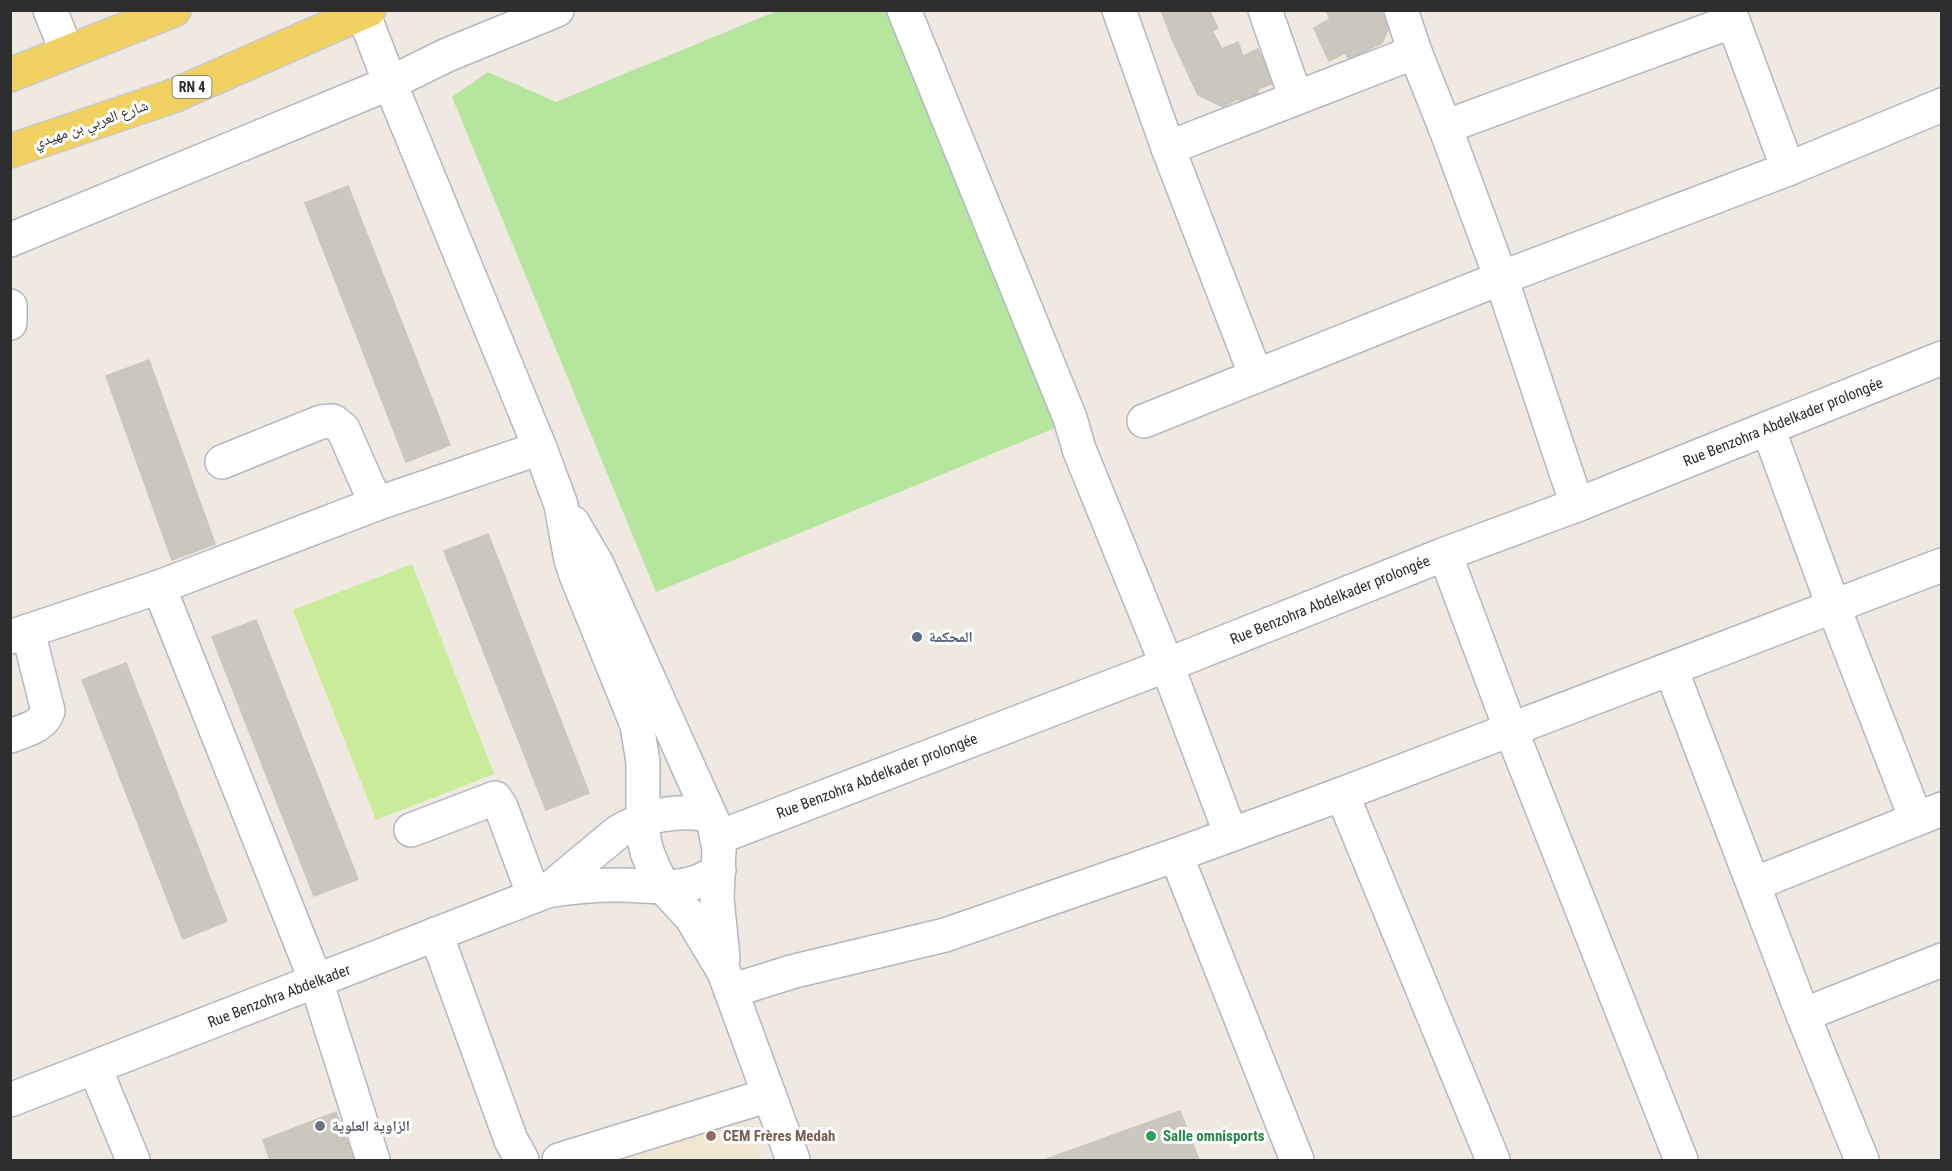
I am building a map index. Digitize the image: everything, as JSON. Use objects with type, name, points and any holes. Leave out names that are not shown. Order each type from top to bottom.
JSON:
[{"type":"main road","points":[[10,75],[174,10]]},
{"type":"main road","name":"شارع العربي بن مهيدي","points":[[10,151],[173,96],[365,11]]},
{"type":"street","points":[[50,10],[67,52]]},
{"type":"street","points":[[10,240],[390,83],[447,54],[557,10]]},
{"type":"street","points":[[904,10],[1070,418],[1079,449],[1167,665],[1231,835]]},
{"type":"street","points":[[1119,10],[1168,148],[1256,376]]},
{"type":"street","points":[[1265,10],[1296,98]]},
{"type":"street","points":[[1401,10],[1501,278],[1577,505]]},
{"type":"street","points":[[365,11],[390,83],[540,448],[561,505],[569,553],[576,575],[638,725],[643,762],[643,819],[647,852],[654,872],[664,888],[691,916],[728,982],[793,1161]]},
{"type":"street","points":[[1445,127],[1731,16],[1788,169]]},
{"type":"street","points":[[1168,148],[1415,52]]},
{"type":"street","points":[[1143,421],[1501,278],[1788,169],[1941,105]]},
{"type":"street","points":[[10,306],[10,323]]},
{"type":"street","name":"Rue Benzohra Abdelkader prolongée","points":[[714,826],[1167,665],[1445,554],[1577,505],[1941,358]]},
{"type":"street","points":[[222,462],[321,422],[333,421],[343,429],[376,504]]},
{"type":"street","points":[[1754,884],[1929,814],[1834,608],[1768,428]]},
{"type":"street","points":[[10,736],[38,725],[45,719],[48,711],[19,634],[159,587],[376,504],[540,448]]},
{"type":"street","points":[[561,505],[594,558],[714,826],[719,870],[717,900],[728,982]]},
{"type":"street","points":[[1445,554],[1511,730],[1682,1161]]},
{"type":"street","points":[[728,982],[792,972],[945,935],[1342,795],[1941,566]]},
{"type":"street","points":[[159,587],[316,981],[373,1161]]},
{"type":"street","points":[[1671,669],[1803,1016],[1862,1161]]},
{"type":"street","points":[[1342,795],[1493,1161]]},
{"type":"street","points":[[411,830],[495,798],[540,893]]},
{"type":"street","name":"Rue Benzohra Abdelkader","points":[[540,893],[618,832],[643,819],[677,812],[714,826]]},
{"type":"street","points":[[1176,855],[1297,1161]]},
{"type":"street","name":"Rue Benzohra Abdelkader","points":[[10,1100],[540,893],[571,887],[688,886],[719,870]]},
{"type":"street","points":[[436,934],[511,1140],[522,1161]]},
{"type":"street","points":[[1803,1016],[1941,960]]},
{"type":"street","points":[[95,1068],[133,1161]]},
{"type":"street","points":[[559,1161],[769,1095]]},
{"type":"shaded area","name":"CEM Frères Medah","points":[[743,1112],[760,1160],[596,1160]]},
{"type":"green space","points":[[777,11],[893,11],[1067,417],[1055,428],[656,592],[452,97],[488,72],[556,102]]},
{"type":"green space","points":[[412,564],[494,774],[376,820],[293,610]]},
{"type":"building","points":[[1161,10],[1203,10],[1205,14],[1210,11],[1214,20],[1172,39]]},
{"type":"building","points":[[1326,10],[1394,10],[1395,14],[1382,43],[1349,59],[1345,53],[1329,61],[1314,28],[1330,19]]},
{"type":"building","points":[[1214,20],[1218,28],[1212,31],[1222,49],[1238,42],[1243,56],[1258,49],[1274,83],[1258,89],[1258,94],[1244,102],[1237,99],[1223,107],[1198,95],[1172,39]]},
{"type":"building","points":[[348,186],[450,445],[406,462],[305,203]]},
{"type":"building","points":[[149,360],[215,544],[172,560],[106,376]]},
{"type":"building","points":[[488,534],[589,793],[546,810],[444,551]]},
{"type":"building","points":[[256,620],[358,879],[314,896],[212,637]]},
{"type":"building","points":[[126,663],[227,921],[183,939],[82,680]]},
{"type":"building","name":"Salle omnisports","points":[[1180,1111],[1199,1160],[1044,1160]]},
{"type":"building","name":"الزاوية العلوية","points":[[336,1112],[354,1160],[270,1160],[263,1140]]},
{"type":"place","name":"المحكمة","points":[[917,637]]},
{"type":"place","name":"الزاوية العلوية","points":[[320,1126]]},
{"type":"place","name":"CEM Frères Medah","points":[[711,1136]]},
{"type":"place","name":"Salle omnisports","points":[[1151,1136]]}]
